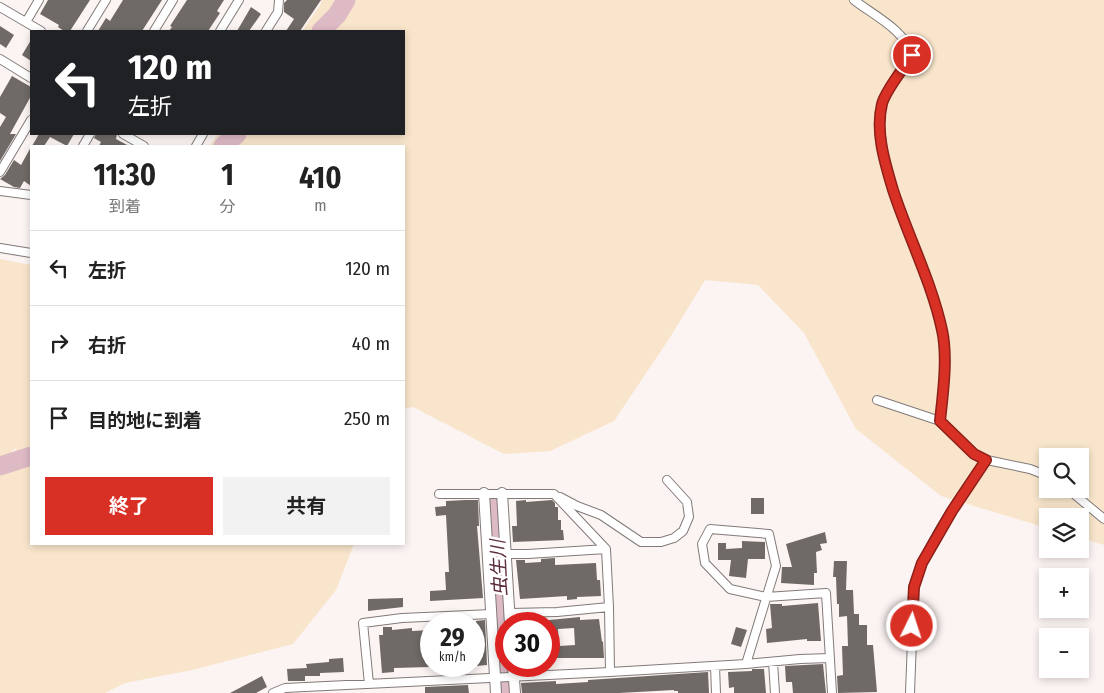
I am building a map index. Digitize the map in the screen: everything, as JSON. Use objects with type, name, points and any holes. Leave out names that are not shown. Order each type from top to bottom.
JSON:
[{"type":"street","points":[[26,22],[39,0]]},
{"type":"street","points":[[88,30],[106,0]]},
{"type":"street","points":[[155,30],[173,0]]},
{"type":"street","points":[[221,30],[239,0]]},
{"type":"street","points":[[267,30],[278,12],[279,0]]},
{"type":"street","points":[[854,0],[897,32],[910,47],[912,55],[882,102],[880,118],[881,141],[887,172],[921,264],[942,331],[944,389],[940,421]]},
{"type":"street","points":[[0,7],[39,30]]},
{"type":"street","points":[[1,62],[30,77]]},
{"type":"street","points":[[0,172],[30,122]]},
{"type":"street","points":[[125,135],[142,145]]},
{"type":"street","points":[[0,191],[30,195]]},
{"type":"street","points":[[0,248],[30,253]]},
{"type":"street","points":[[877,400],[940,421],[974,454],[986,460],[1039,472]]},
{"type":"street","points":[[910,693],[914,587],[917,574],[952,511],[986,460]]},
{"type":"street","points":[[439,494],[554,494],[577,506],[601,515],[641,542],[661,542],[674,538],[682,531],[689,517],[687,502],[668,480]]},
{"type":"street","points":[[484,493],[496,693]]},
{"type":"street","points":[[502,493],[510,612]]},
{"type":"street","points":[[554,494],[606,549],[610,672]]},
{"type":"street","points":[[1079,498],[1104,519]]},
{"type":"street","points":[[746,664],[766,597],[776,566],[769,534],[710,529],[702,544],[706,563],[730,589],[766,597],[826,593],[832,693]]},
{"type":"street","points":[[506,554],[606,549]]},
{"type":"street","points":[[557,612],[609,608]]},
{"type":"street","points":[[369,684],[362,623],[402,618],[491,614]]},
{"type":"street","points":[[560,671],[610,672],[830,658]]},
{"type":"street","points":[[773,662],[775,693]]},
{"type":"street","points":[[715,666],[716,693]]},
{"type":"street","points":[[514,677],[515,693]]},
{"type":"street","points":[[273,693],[285,688],[495,678]]},
{"type":"shaded area","points":[[321,0],[1104,0],[1104,545],[1089,541],[1089,508],[1039,508],[1039,526],[941,496],[856,429],[804,333],[758,285],[705,280],[669,339],[614,421],[550,451],[504,454],[413,407],[405,409],[405,145],[210,145],[217,135],[405,135],[405,30],[303,30],[321,4]]},
{"type":"shaded area","points":[[0,259],[30,265],[30,545],[354,545],[336,590],[293,644],[192,670],[125,683],[105,693],[0,693],[0,463],[11,460],[17,447],[0,462]]},
{"type":"building","points":[[48,0],[90,0],[71,30],[62,30],[58,27],[59,25],[40,14]]},
{"type":"building","points":[[123,0],[162,0],[143,30],[99,30],[106,18],[110,21]]},
{"type":"building","points":[[187,0],[224,0],[217,11],[220,13],[209,30],[170,30],[172,27],[170,26]]},
{"type":"building","points":[[287,0],[321,0],[301,30],[287,30],[294,19],[284,12],[284,3]]},
{"type":"building","points":[[251,7],[261,14],[250,30],[238,30]]},
{"type":"building","points":[[0,26],[14,35],[6,48],[0,44]]},
{"type":"building","points":[[30,42],[30,60],[22,55]]},
{"type":"building","points":[[12,76],[30,86],[30,98],[10,134],[16,134],[0,161],[0,127],[6,117],[0,113],[0,97]]},
{"type":"building","points":[[38,135],[73,135],[68,145],[50,137],[45,145],[33,145]]},
{"type":"building","points":[[96,135],[117,135],[116,139],[127,145],[100,145],[101,142],[94,138]]},
{"type":"building","points":[[30,149],[30,185],[24,181],[20,188],[14,187],[0,179],[5,175],[14,160],[21,165]]},
{"type":"building","points":[[751,498],[764,498],[764,514],[751,514]]},
{"type":"building","points":[[478,500],[479,526],[477,526],[483,598],[430,601],[430,591],[446,590],[445,572],[449,572],[446,515],[436,516],[435,507],[446,506],[446,501]]},
{"type":"building","points":[[526,500],[526,502],[552,500],[555,503],[555,507],[558,507],[558,520],[561,520],[564,540],[513,542],[512,526],[517,526],[516,501]]},
{"type":"building","points":[[825,532],[827,543],[820,544],[822,550],[816,552],[817,573],[814,573],[814,585],[781,583],[782,567],[792,567],[786,544]]},
{"type":"building","points":[[742,541],[765,542],[765,559],[748,559],[746,578],[729,576],[731,560],[718,560],[718,543],[726,543],[726,549],[742,548]]},
{"type":"building","points":[[555,558],[555,565],[596,563],[597,580],[600,580],[601,596],[577,597],[577,599],[567,600],[567,596],[520,599],[516,560],[525,560],[525,563],[541,562],[541,559]]},
{"type":"building","points":[[834,561],[847,561],[846,590],[853,590],[854,614],[859,614],[859,625],[867,625],[867,645],[873,645],[877,692],[838,693],[837,676],[843,675],[842,646],[848,646],[847,616],[839,617],[836,577],[833,577]]},
{"type":"building","points":[[403,598],[403,607],[368,611],[368,599]]},
{"type":"building","points":[[818,603],[821,641],[807,641],[807,639],[767,643],[766,629],[772,628],[770,604],[782,604],[782,606]]},
{"type":"building","points":[[580,617],[580,620],[599,619],[604,658],[560,658],[560,646],[575,645],[574,628],[560,629],[560,619]]},
{"type":"building","points":[[485,620],[487,665],[485,665]]},
{"type":"building","points":[[383,627],[392,627],[392,630],[412,628],[412,631],[420,631],[420,667],[394,668],[394,672],[382,673],[379,635],[383,635]]},
{"type":"building","points":[[736,627],[747,630],[741,647],[731,644]]},
{"type":"building","points":[[343,658],[344,672],[320,673],[320,676],[305,676],[305,681],[288,681],[287,669],[307,668],[306,664],[329,662],[329,659]]},
{"type":"building","points":[[823,664],[826,693],[793,693],[792,682],[786,682],[785,666]]},
{"type":"building","points":[[752,669],[764,669],[766,693],[734,693],[734,687],[729,688],[728,672],[752,671]]},
{"type":"building","points":[[708,672],[709,693],[678,693],[678,691],[674,690],[619,693],[522,693],[521,683],[556,681],[556,684]]},
{"type":"building","points":[[262,676],[267,687],[256,693],[230,693]]},
{"type":"building","points":[[468,685],[469,693],[425,693],[425,687]]},
{"type":"waterway","points":[[322,30],[337,15],[346,0]]},
{"type":"waterway","points":[[224,145],[236,135]]},
{"type":"waterway","points":[[0,466],[30,456]]},
{"type":"waterway","name":"虫生川","points":[[495,502],[506,693]]},
{"type":"route","points":[[912,55],[882,102],[880,118],[881,141],[887,172],[921,264],[942,331],[944,389],[940,421],[974,454],[986,460],[952,511],[917,574],[914,587],[912,626]]}]
